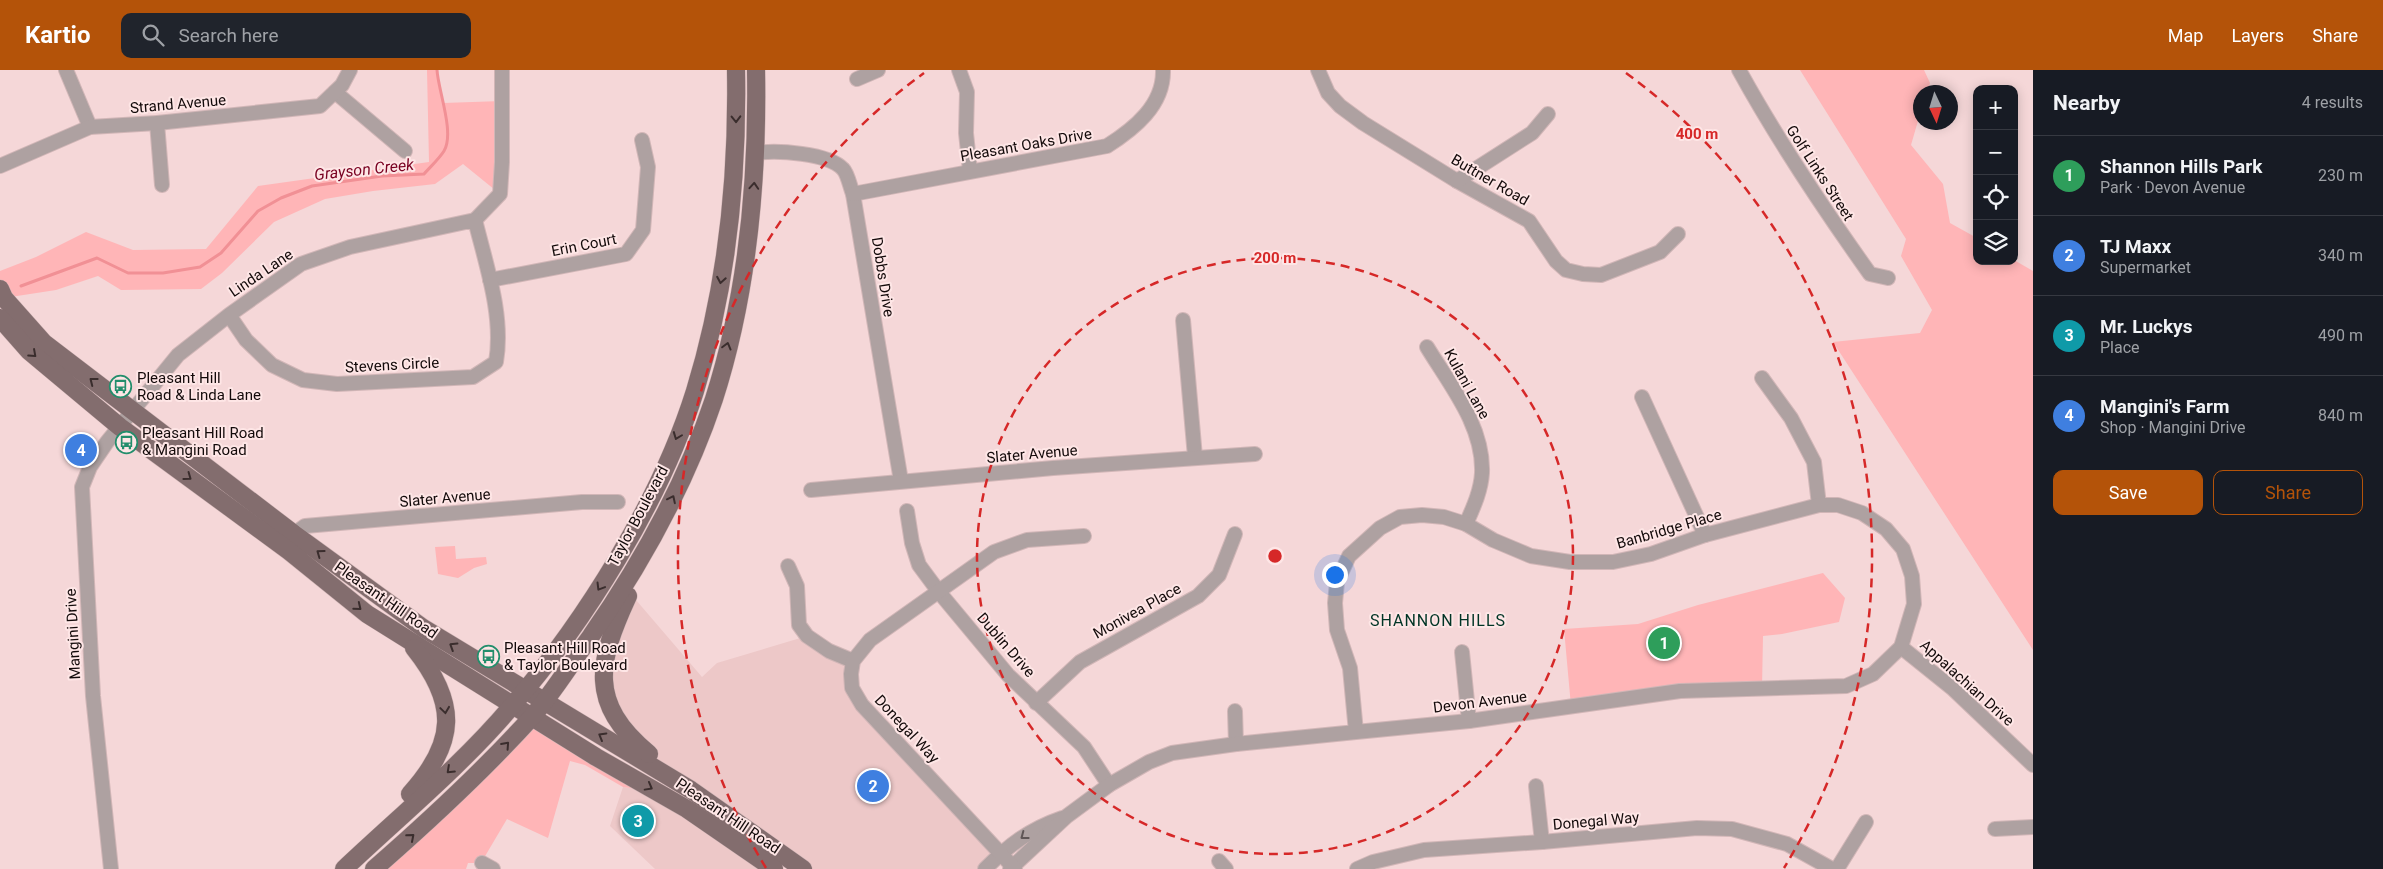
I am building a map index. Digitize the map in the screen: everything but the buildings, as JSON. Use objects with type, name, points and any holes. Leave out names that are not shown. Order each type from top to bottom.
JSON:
[{"type":"main road","name":"Taylor Boulevard","points":[[344,869],[471,751],[512,706],[598,591],[639,519],[669,458],[694,392],[716,311],[731,221],[737,131],[736,70]]},
{"type":"main road","name":"Taylor Boulevard","points":[[374,869],[427,824],[486,766],[532,716],[615,601],[658,528],[688,465],[714,398],[735,315],[751,223],[756,153],[756,70]]},
{"type":"main road","name":"Pleasant Hill Road","points":[[1,295],[44,343],[132,411],[292,542],[367,614],[512,706],[532,716],[596,757],[687,809],[774,869]]},
{"type":"main road","name":"Pleasant Hill Road","points":[[0,318],[29,351],[120,427],[424,628],[543,702],[691,790],[803,869]]},
{"type":"main road","points":[[658,528],[614,628],[605,655],[603,682],[606,697],[619,723],[632,741],[691,790]]},
{"type":"main road","points":[[372,843],[426,775],[444,745],[447,724],[440,687],[428,665],[406,637]]},
{"type":"street","points":[[66,70],[90,127]]},
{"type":"street","name":"Strand Avenue","points":[[0,166],[90,127],[157,123],[320,106],[342,85],[350,70]]},
{"type":"street","points":[[490,280],[475,220],[500,194],[502,70]]},
{"type":"street","points":[[857,79],[878,70]]},
{"type":"street","points":[[959,70],[967,92],[966,133],[970,171]]},
{"type":"street","name":"Pleasant Oaks Drive","points":[[853,194],[970,171],[1063,156],[1108,146],[1130,132],[1154,105],[1163,70]]},
{"type":"street","name":"Buttner Road","points":[[1318,70],[1328,93],[1340,106],[1363,123],[1457,181],[1529,221],[1556,261],[1566,270],[1583,274],[1601,275],[1660,252],[1678,234]]},
{"type":"street","name":"Golf Links Street","points":[[1739,70],[1808,186],[1835,226],[1870,274],[1888,278]]},
{"type":"street","points":[[335,92],[405,151]]},
{"type":"street","points":[[1457,181],[1532,133],[1548,114]]},
{"type":"street","points":[[157,123],[162,185]]},
{"type":"street","name":"Erin Court","points":[[490,280],[626,254],[643,230],[648,167],[642,140]]},
{"type":"street","name":"Dobbs Drive","points":[[756,153],[819,157],[832,161],[844,170],[853,194],[901,481]]},
{"type":"street","name":"Linda Lane","points":[[132,411],[178,355],[229,315],[301,264],[350,247],[475,220]]},
{"type":"street","name":"Stevens Circle","points":[[229,315],[246,340],[272,365],[303,380],[337,384],[473,377],[496,362],[500,340],[490,280]]},
{"type":"street","points":[[1183,320],[1195,457]]},
{"type":"street","name":"Kulani Lane","points":[[1427,347],[1467,412],[1479,441],[1482,475],[1478,494],[1466,524]]},
{"type":"street","points":[[1762,378],[1791,418],[1814,462],[1819,506]]},
{"type":"street","points":[[1642,397],[1705,536]]},
{"type":"street","name":"Mangini Drive","points":[[111,869],[93,696],[82,487],[90,467],[132,411]]},
{"type":"street","name":"Slater Avenue","points":[[811,490],[1195,457],[1255,454]]},
{"type":"street","name":"Slater Avenue","points":[[292,542],[305,526],[582,502],[618,502]]},
{"type":"street","name":"Banbridge Place","points":[[1356,732],[1350,668],[1337,630],[1334,603],[1338,582],[1349,556],[1380,528],[1400,518],[1422,515],[1444,517],[1466,524],[1493,540],[1531,556],[1570,562],[1613,562],[1651,554],[1705,536],[1819,506],[1838,505],[1862,513],[1886,529],[1903,549],[1912,576],[1914,604],[1901,646]]},
{"type":"street","name":"Dublin Drive","points":[[907,511],[912,543],[920,565],[939,592],[1008,675],[1084,747],[1109,785]]},
{"type":"street","name":"Monivea Place","points":[[1036,702],[1080,662],[1198,596],[1220,575],[1235,534]]},
{"type":"street","points":[[788,566],[797,586],[799,625],[807,636],[829,651],[853,661],[870,640],[994,552],[1027,540],[1084,536]]},
{"type":"street","name":"Devon Avenue","points":[[1013,868],[1067,816],[1109,785],[1159,757],[1236,744],[1469,721],[1680,691],[1846,686],[1873,674],[1901,646]]},
{"type":"street","name":"Appalachian Drive","points":[[1901,646],[1952,688],[2033,765]]},
{"type":"street","points":[[1462,652],[1469,721]]},
{"type":"street","name":"Donegal Way","points":[[853,661],[851,674],[852,688],[862,705],[1013,868]]},
{"type":"street","points":[[1234,711],[1236,744]]},
{"type":"street","points":[[1536,786],[1542,842]]},
{"type":"street","name":"Devon Avenue","points":[[985,869],[1001,853],[1036,827],[1067,816]]},
{"type":"street","points":[[1837,869],[1866,822]]},
{"type":"street","points":[[1995,829],[2033,827]]},
{"type":"street","name":"Donegal Way","points":[[1357,869],[1373,862],[1424,850],[1542,842],[1697,828],[1732,829],[1786,844],[1832,869]]},
{"type":"shaded area","points":[[427,70],[438,70],[438,84],[443,103],[502,101],[500,194],[463,164],[435,184],[325,199],[274,222],[222,273],[201,289],[121,290],[98,276],[56,290],[4,298],[0,289],[0,271],[36,257],[86,232],[133,250],[206,249],[258,186],[429,162]]},
{"type":"shaded area","points":[[1800,70],[1924,70],[1929,85],[1913,85],[1913,130],[1915,130],[1911,145],[1943,184],[1950,223],[1973,236],[1973,265],[2018,265],[2018,262],[2033,271],[2033,650],[1833,342],[1920,333],[1932,310],[1901,256],[1906,239]]},
{"type":"shaded area","points":[[455,546],[456,559],[486,557],[487,564],[474,568],[458,578],[438,574],[435,547]]},
{"type":"shaded area","points":[[1823,573],[1845,598],[1839,622],[1763,636],[1762,688],[1571,706],[1564,629],[1638,624],[1698,605]]},
{"type":"shaded area","points":[[630,593],[702,677],[717,663],[807,636],[853,661],[852,688],[1001,853],[985,869],[803,869],[691,790],[632,741],[603,682]]},
{"type":"shaded area","points":[[532,716],[657,792],[623,787],[585,765],[570,761],[548,838],[507,819],[481,863],[468,863],[466,869],[374,869]]},
{"type":"shaded area","points":[[623,787],[657,792],[774,869],[655,869],[610,826]]},
{"type":"waterway","name":"Grayson Creek","points":[[21,286],[97,258],[128,273],[163,273],[200,267],[221,253],[258,211],[281,198],[312,186],[382,176],[424,174],[442,154],[447,143],[447,123],[437,70]]},
{"type":"place","name":"Pleasant Hill Road & Linda Lane","points":[[121,387]]},
{"type":"place","name":"Pleasant Hill Road & Mangini Road","points":[[126,442]]},
{"type":"place","name":"Mangini's Farm","points":[[81,450]]},
{"type":"place","name":"Shannon Hills Park","points":[[1664,643]]},
{"type":"place","name":"Pleasant Hill Road & Taylor Boulevard","points":[[488,657]]},
{"type":"place","name":"TJ Maxx","points":[[873,786]]},
{"type":"place","name":"Mr. Luckys","points":[[638,821]]},
{"type":"district","name":"SHANNON HILLS","points":[[1438,620]]}]
